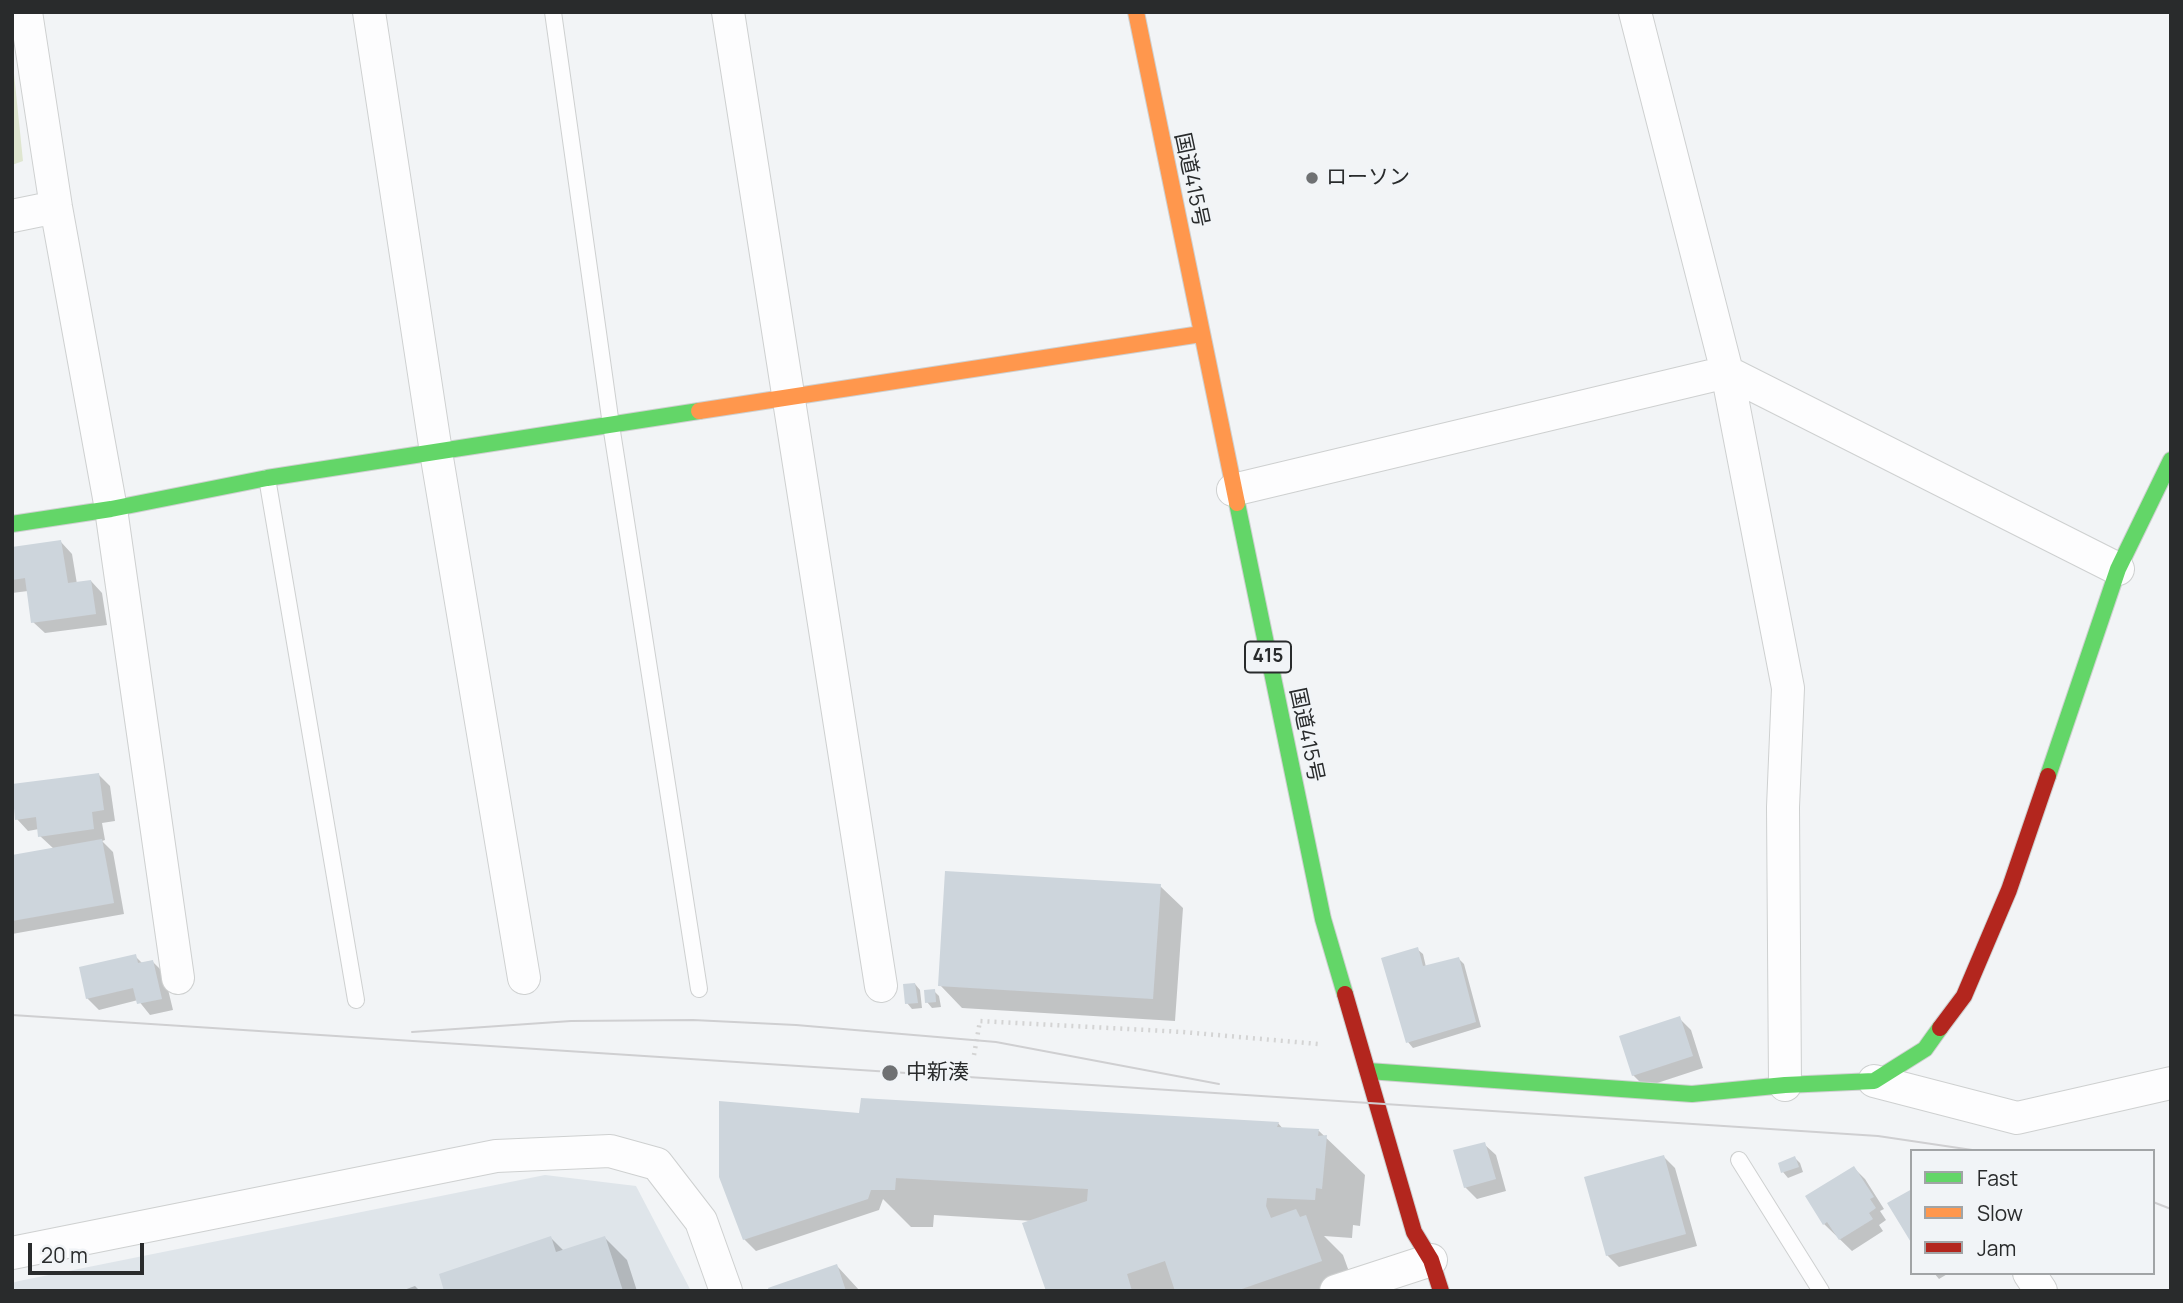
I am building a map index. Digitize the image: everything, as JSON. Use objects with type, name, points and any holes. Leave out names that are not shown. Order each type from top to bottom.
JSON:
[{"type":"main road","name":"国道415号","points":[[1136,12],[1323,919],[1414,1232],[1431,1260],[1441,1291]]},
{"type":"main road","points":[[12,524],[111,509],[267,478],[1201,334]]},
{"type":"main road","points":[[1367,1071],[1692,1094],[1785,1085],[1874,1081],[1925,1049],[1964,996],[2009,890],[2118,569],[2171,460]]},
{"type":"street","points":[[26,12],[56,207],[111,509],[178,978]]},
{"type":"street","points":[[369,12],[436,452],[524,978]]},
{"type":"street","points":[[728,12],[881,986]]},
{"type":"street","points":[[1635,12],[1727,372],[1788,688],[1783,807],[1785,1085]]},
{"type":"street","points":[[12,216],[56,207]]},
{"type":"street","points":[[1233,490],[1727,372],[2118,569]]},
{"type":"street","points":[[1874,1081],[2017,1118],[2171,1083]]},
{"type":"street","points":[[12,1253],[496,1156],[610,1151],[657,1164],[701,1221],[726,1291]]},
{"type":"street","points":[[1336,1291],[1431,1260]]},
{"type":"street","points":[[2030,1275],[2041,1291]]},
{"type":"lane","points":[[553,12],[611,425],[699,989]]},
{"type":"lane","points":[[267,478],[356,1000]]},
{"type":"lane","points":[[1739,1160],[1821,1291]]},
{"type":"path","points":[[974,1055],[980,1021],[1182,1032],[1329,1045]]},
{"type":"shaded area","points":[[545,1175],[636,1186],[691,1291],[12,1291],[12,1283],[19,1281]]},
{"type":"green space","points":[[12,54],[23,161],[12,165]]},
{"type":"building","points":[[61,540],[68,583],[91,580],[96,614],[31,623],[25,578],[12,580],[12,547]]},
{"type":"building","points":[[99,773],[104,810],[92,812],[94,829],[38,837],[36,817],[15,820],[12,784]]},
{"type":"building","points":[[102,839],[114,903],[12,921],[12,855]]},
{"type":"building","points":[[945,871],[1161,884],[1153,999],[938,986]]},
{"type":"building","points":[[1418,947],[1423,966],[1459,957],[1476,1022],[1406,1043],[1381,958]]},
{"type":"building","points":[[136,954],[138,963],[153,960],[162,999],[137,1004],[133,988],[86,999],[79,967]]},
{"type":"building","points":[[915,983],[918,1003],[905,1004],[903,984]]},
{"type":"building","points":[[935,989],[936,1002],[925,1003],[924,990]]},
{"type":"building","points":[[1680,1016],[1693,1056],[1632,1076],[1619,1036]]},
{"type":"building","points":[[861,1098],[1279,1122],[1277,1127],[1319,1129],[1318,1136],[1327,1135],[1322,1189],[1316,1188],[1315,1200],[1267,1198],[1266,1206],[1271,1218],[1296,1209],[1300,1217],[1306,1215],[1322,1261],[1236,1291],[1175,1291],[1165,1261],[1127,1274],[1132,1291],[1046,1291],[1022,1223],[1087,1201],[1088,1189],[896,1178],[895,1190],[871,1190],[868,1199],[743,1240],[719,1177],[719,1101],[859,1113]]},
{"type":"building","points":[[1485,1142],[1496,1179],[1464,1188],[1453,1150]]},
{"type":"building","points":[[1664,1155],[1686,1234],[1606,1256],[1584,1177]]},
{"type":"building","points":[[1795,1156],[1799,1167],[1781,1173],[1778,1163]]},
{"type":"building","points":[[1854,1166],[1874,1197],[1870,1199],[1876,1208],[1869,1213],[1873,1219],[1839,1240],[1827,1222],[1823,1225],[1805,1196]]},
{"type":"building","points":[[1910,1190],[1910,1241],[1887,1203]]},
{"type":"building","points":[[551,1236],[556,1252],[605,1236],[623,1291],[444,1291],[439,1274]]},
{"type":"building","points":[[837,1264],[846,1291],[769,1291],[768,1288]]},
{"type":"tram line","points":[[12,1015],[1878,1136],[1966,1149]]},
{"type":"tram line","points":[[412,1032],[571,1021],[693,1020],[796,1025],[996,1042],[1219,1084]]},
{"type":"tram line","points":[[2155,1203],[2171,1209]]},
{"type":"traffic: fast","points":[[12,524],[111,509],[267,478],[699,411]]},
{"type":"traffic: fast","points":[[2048,776],[2118,569],[2171,460]]},
{"type":"traffic: fast","points":[[1237,503],[1323,919],[1345,994]]},
{"type":"traffic: fast","points":[[1368,1071],[1692,1094],[1785,1085],[1874,1081],[1925,1049],[1940,1028]]},
{"type":"traffic: slow","points":[[1136,12],[1237,503]]},
{"type":"traffic: slow","points":[[699,411],[1201,334]]},
{"type":"traffic: jam","points":[[1940,1028],[1964,996],[2009,890],[2048,776]]},
{"type":"traffic: jam","points":[[1345,994],[1414,1232],[1431,1260],[1441,1291]]},
{"type":"place","name":"ローソン","points":[[1312,178]]},
{"type":"place","name":"中新湊","points":[[890,1073]]}]
